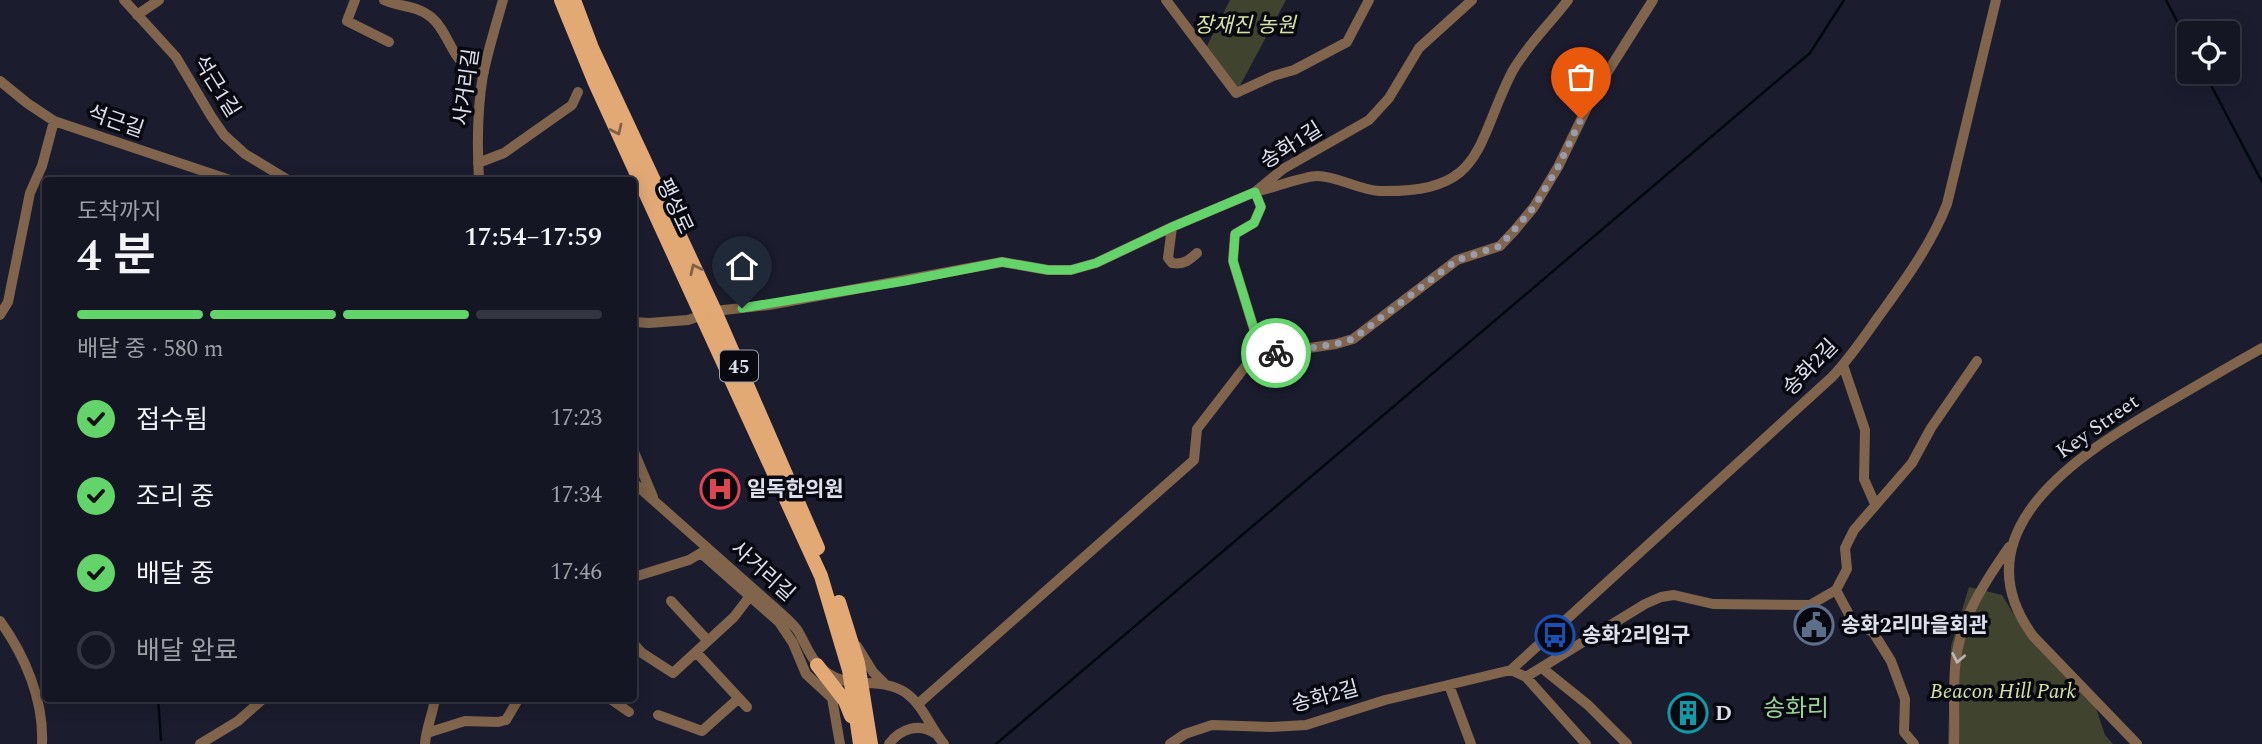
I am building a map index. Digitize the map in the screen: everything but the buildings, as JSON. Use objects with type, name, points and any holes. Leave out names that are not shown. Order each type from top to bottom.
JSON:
[{"type":"main road","name":"팽성로","points":[[561,0],[593,78],[709,313],[814,537],[852,638],[859,737]]},
{"type":"main road","name":"팽성로","points":[[574,0],[592,48],[821,576],[857,683],[871,744]]},
{"type":"main road","points":[[817,665],[845,701],[859,737]]},
{"type":"street","name":"석근1길","points":[[124,0],[176,57],[224,135],[245,154],[283,177]]},
{"type":"street","points":[[137,15],[159,0]]},
{"type":"street","points":[[355,0],[347,20],[389,42]]},
{"type":"street","points":[[384,0],[405,4],[433,19],[456,57],[466,67],[484,72]]},
{"type":"street","name":"사거리길","points":[[479,177],[477,130],[484,72],[503,0]]},
{"type":"street","points":[[1166,0],[1236,93],[1273,76],[1294,70],[1347,42],[1369,0]]},
{"type":"street","name":"송화1길","points":[[637,322],[671,321],[769,305],[1002,262],[1048,270],[1071,270],[1096,263],[1255,192],[1283,169],[1357,127],[1380,110],[1419,48],[1472,0]]},
{"type":"street","points":[[1262,355],[1233,261],[1235,234],[1254,223],[1261,207],[1255,192],[1320,176],[1380,191],[1441,184],[1454,179],[1478,153],[1513,70],[1568,0]]},
{"type":"street","points":[[918,704],[1194,460],[1197,429],[1248,363],[1262,355],[1353,339],[1457,260],[1500,246],[1534,207],[1558,167],[1593,95],[1653,0]]},
{"type":"street","name":"송화2길","points":[[1170,744],[1185,734],[1212,725],[1306,725],[1385,700],[1511,670],[1843,365],[1938,229],[1947,204],[1996,0]]},
{"type":"street","name":"석근길","points":[[0,81],[54,121],[221,177]]},
{"type":"street","points":[[478,163],[516,145],[572,105],[578,92]]},
{"type":"street","points":[[0,315],[8,302],[30,193],[42,166],[54,121]]},
{"type":"street","points":[[1172,227],[1168,258],[1172,263],[1188,261],[1197,253]]},
{"type":"street","name":"Key Street","points":[[2137,744],[2033,636],[2022,621],[2009,584],[2008,562],[2013,541],[2021,523],[2037,500],[2056,479],[2093,448],[2262,348]]},
{"type":"street","points":[[1527,677],[1645,604],[1661,597],[1674,595],[1713,604],[1810,605],[1836,590],[1847,569],[1844,548],[1854,530],[1912,463],[1931,428],[1977,361]]},
{"type":"street","points":[[1843,365],[1866,430],[1864,480],[1875,504]]},
{"type":"street","points":[[637,459],[655,501]]},
{"type":"street","name":"사거리길","points":[[637,486],[705,551],[796,628],[817,665]]},
{"type":"street","points":[[1954,744],[1955,666],[1967,618],[1985,583],[2013,541]]},
{"type":"street","points":[[637,576],[690,560],[705,551],[779,622],[793,643],[806,674],[832,698],[840,744]]},
{"type":"street","points":[[1836,590],[1853,622],[1873,632],[1891,661],[1905,699],[1904,732],[1914,744]]},
{"type":"street","points":[[637,647],[673,673],[734,617],[750,596]]},
{"type":"street","points":[[671,601],[708,641]]},
{"type":"street","points":[[0,621],[17,644],[33,682],[43,726],[42,744]]},
{"type":"street","points":[[852,638],[868,665],[884,683]]},
{"type":"street","points":[[696,652],[747,707]]},
{"type":"street","points":[[817,665],[829,675],[857,683],[884,683],[905,692],[918,704],[944,744]]},
{"type":"street","points":[[1542,668],[1588,705],[1628,744]]},
{"type":"street","points":[[1511,670],[1527,677],[1586,744]]},
{"type":"street","points":[[1450,685],[1471,744]]},
{"type":"street","points":[[658,715],[702,731],[739,698]]},
{"type":"street","points":[[200,744],[238,721],[259,702]]},
{"type":"street","points":[[426,739],[435,702]]},
{"type":"street","points":[[426,739],[465,721],[506,720],[517,702]]},
{"type":"street","points":[[615,702],[629,712]]},
{"type":"street","points":[[889,744],[899,733],[912,728],[927,729],[936,734]]},
{"type":"green space","name":"장재진 농원","points":[[1230,0],[1286,0],[1236,93],[1205,50]]},
{"type":"green space","name":"Beacon Hill Park","points":[[1969,587],[2002,595],[2038,648],[2095,705],[2105,735],[2113,744],[1948,744],[1951,646]]},
{"type":"waterway","points":[[996,744],[1810,53],[1844,0]]},
{"type":"waterway","points":[[2166,0],[2177,21]]},
{"type":"waterway","points":[[2210,84],[2262,182]]},
{"type":"waterway","points":[[158,702],[161,740]]},
{"type":"way so far","points":[[1276,353],[1353,339],[1457,260],[1500,246],[1534,207],[1558,167],[1581,119]]},
{"type":"place","name":"일독한의원","points":[[720,489]]},
{"type":"place","name":"송화2리마을회관","points":[[1814,625]]},
{"type":"place","name":"송화2리입구","points":[[1555,635]]},
{"type":"place","name":"D","points":[[1688,713]]},
{"type":"district","name":"송화리","points":[[1796,708]]},
{"type":"route","points":[[742,308],[1002,262],[1048,270],[1071,270],[1096,263],[1255,192],[1261,207],[1254,223],[1235,234],[1233,261],[1262,355],[1276,353]]}]
